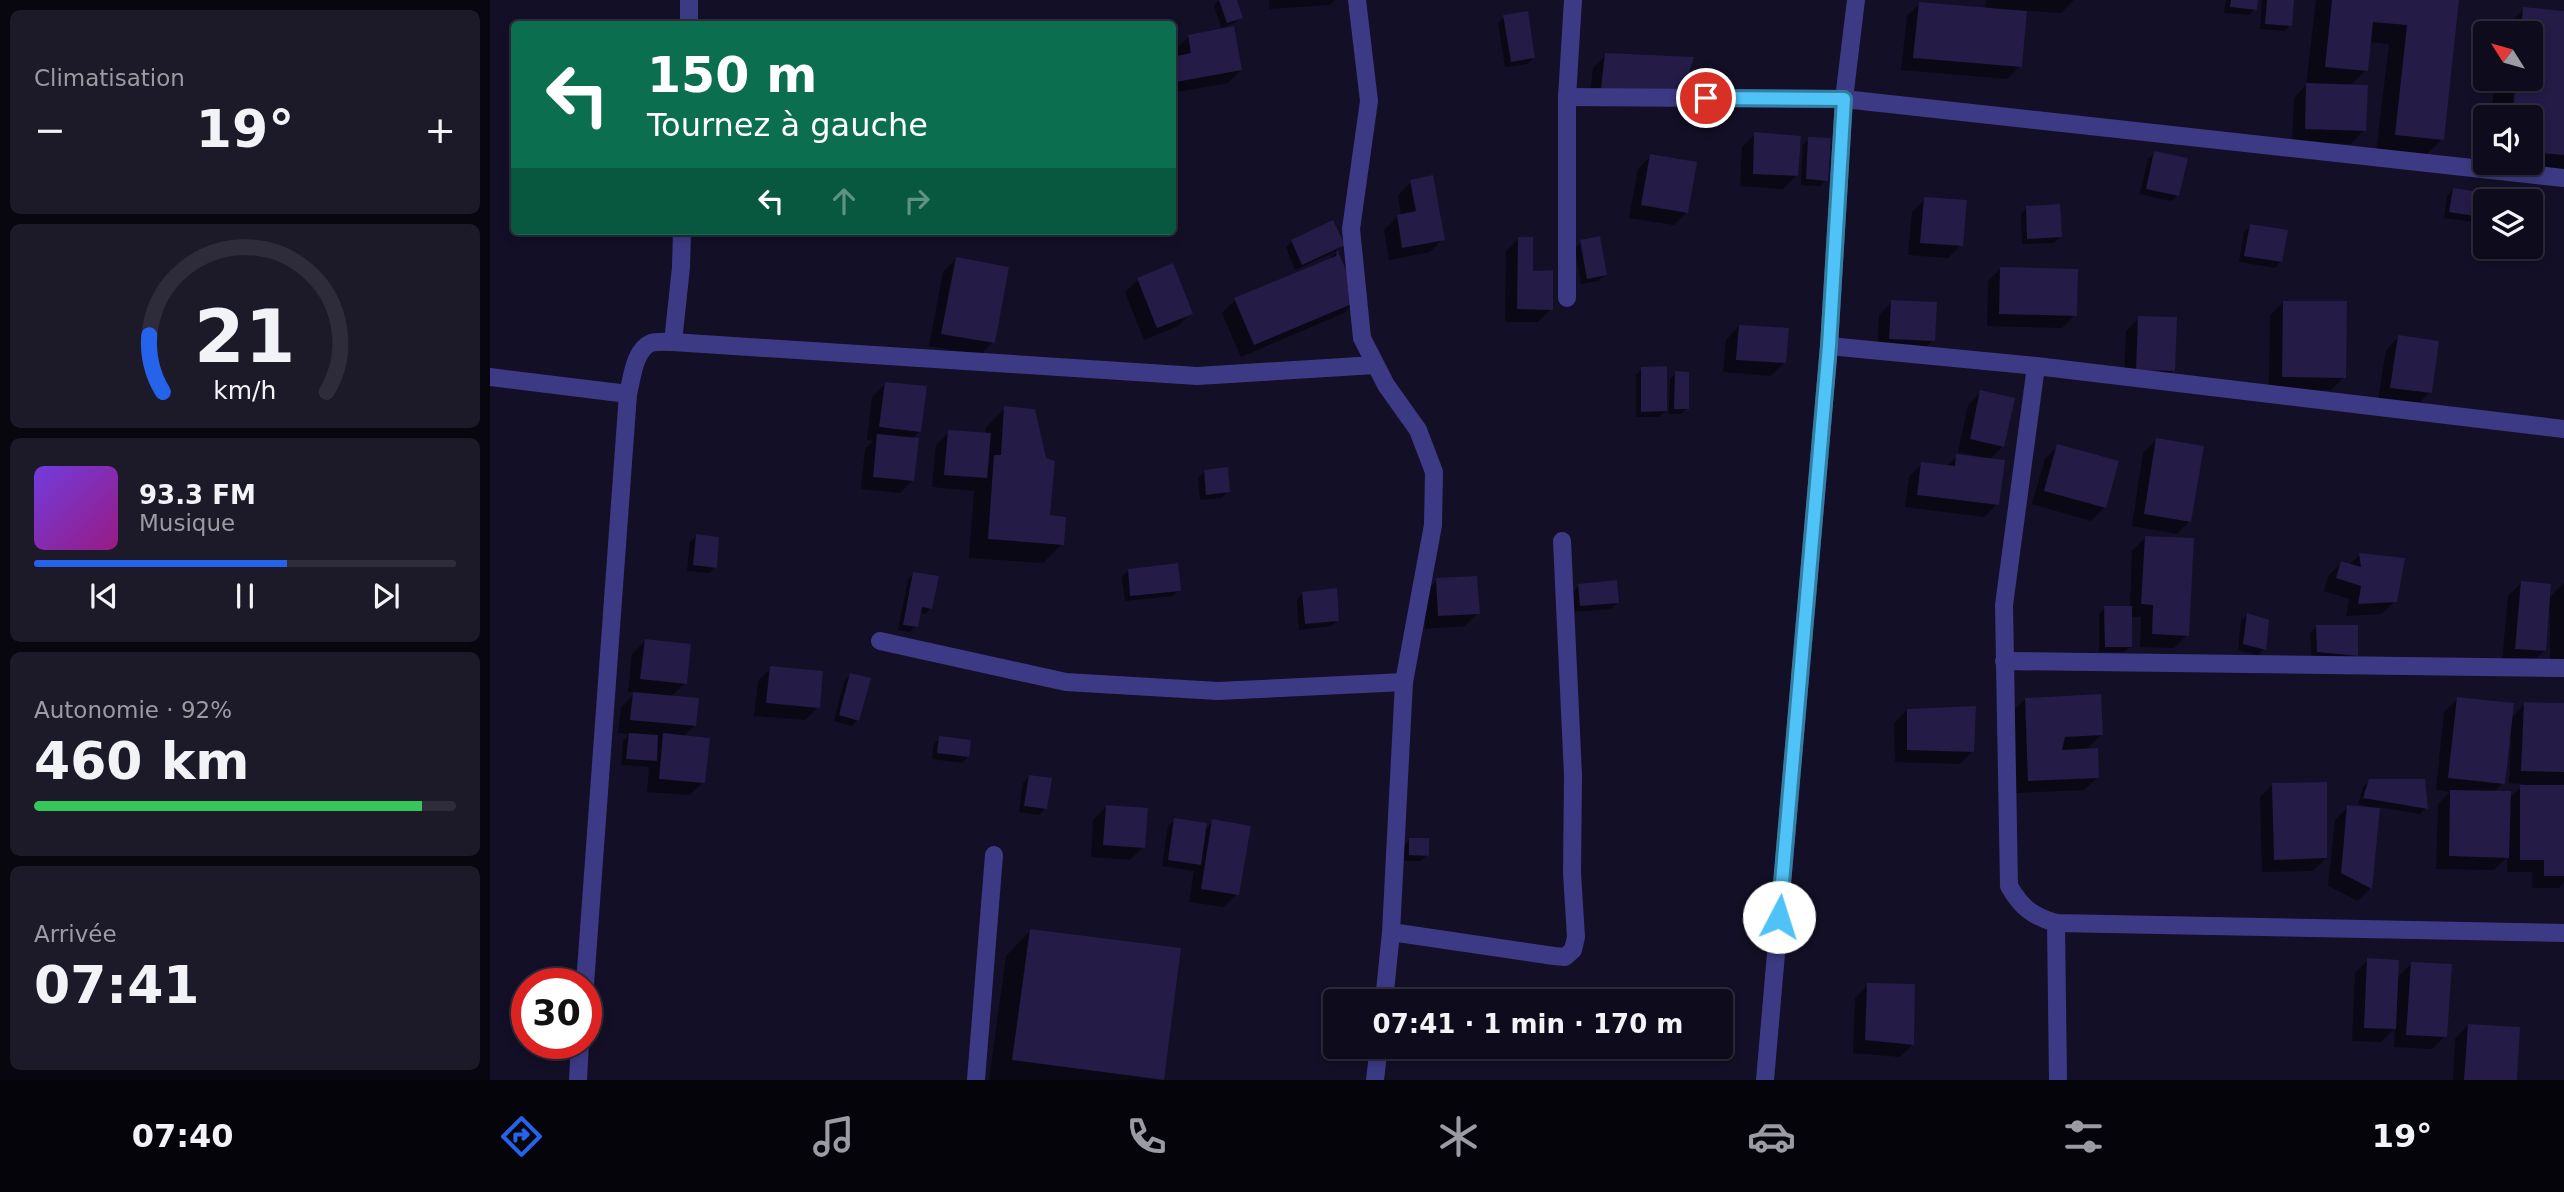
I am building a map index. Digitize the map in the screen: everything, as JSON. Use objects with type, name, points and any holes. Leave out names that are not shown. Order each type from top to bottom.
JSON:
[{"type":"street","points":[[689,21],[690,0]]},
{"type":"street","points":[[1357,0],[1369,101],[1351,229],[1362,338],[1386,386],[1418,429],[1434,472],[1433,525],[1404,682],[1391,932],[1385,989]]},
{"type":"street","points":[[1567,298],[1567,97],[1573,0]]},
{"type":"street","points":[[1765,1080],[1829,346],[1844,99],[1856,0]]},
{"type":"street","points":[[1567,97],[1844,99],[2564,178]]},
{"type":"street","points":[[673,342],[682,235]]},
{"type":"street","points":[[586,968],[628,394],[643,349],[652,343],[673,342],[1197,376],[1376,365]]},
{"type":"street","points":[[1829,346],[2036,366],[2564,429]]},
{"type":"street","points":[[2036,366],[2004,605],[2009,886],[2020,905],[2038,917],[2056,923],[2564,933]]},
{"type":"street","points":[[490,377],[628,394]]},
{"type":"street","points":[[1391,932],[1554,956],[1565,957],[1573,950],[1576,937],[1572,873],[1573,775],[1562,541]]},
{"type":"street","points":[[880,641],[1066,682],[1218,691],[1404,682]]},
{"type":"street","points":[[2004,661],[2564,668]]},
{"type":"street","points":[[976,1080],[994,855]]},
{"type":"street","points":[[2056,923],[2058,1080]]},
{"type":"street","points":[[578,1080],[579,1059]]},
{"type":"street","points":[[1375,1080],[1377,1059]]},
{"type":"building","points":[[1219,0],[1237,0],[1243,18],[1227,23]]},
{"type":"building","points":[[2231,0],[2258,0],[2257,10],[2230,7]]},
{"type":"building","points":[[2267,0],[2294,0],[2292,26],[2265,24]]},
{"type":"building","points":[[2332,0],[2459,0],[2444,140],[2395,135],[2407,25],[2373,22],[2368,71],[2325,67]]},
{"type":"building","points":[[1919,2],[2027,11],[2022,67],[1913,58]]},
{"type":"building","points":[[2523,7],[2564,11],[2564,155],[2543,153],[2543,105],[2514,105],[2515,91],[2543,91],[2543,21],[2522,21]]},
{"type":"building","points":[[1528,11],[1535,58],[1511,62],[1503,15]]},
{"type":"building","points":[[1234,26],[1242,70],[1176,82],[1176,56],[1191,53],[1188,35]]},
{"type":"building","points":[[1605,53],[1694,57],[1683,90],[1601,89]]},
{"type":"building","points":[[2306,83],[2368,85],[2366,131],[2305,129]]},
{"type":"building","points":[[1754,132],[1801,136],[1798,176],[1753,174]]},
{"type":"building","points":[[1808,137],[1831,138],[1828,181],[1806,179]]},
{"type":"building","points":[[2154,151],[2188,158],[2179,196],[2146,189]]},
{"type":"building","points":[[1650,154],[1697,162],[1688,213],[1641,205]]},
{"type":"building","points":[[1433,175],[1445,240],[1402,248],[1397,215],[1416,211],[1410,180]]},
{"type":"building","points":[[2453,188],[2473,191],[2473,216],[2449,212]]},
{"type":"building","points":[[1924,197],[1967,200],[1963,246],[1920,243]]},
{"type":"building","points":[[2060,204],[2062,237],[2027,239],[2026,206]]},
{"type":"building","points":[[1333,220],[1345,245],[1302,265],[1291,240]]},
{"type":"building","points":[[2250,224],[2288,230],[2282,262],[2244,256]]},
{"type":"building","points":[[1600,236],[1607,275],[1587,279],[1580,240]]},
{"type":"building","points":[[1518,237],[1533,237],[1533,271],[1553,270],[1553,310],[1517,309]]},
{"type":"building","points":[[1337,249],[1359,301],[1254,345],[1234,298],[1336,256]]},
{"type":"building","points":[[956,257],[1009,267],[995,343],[941,334]]},
{"type":"building","points":[[1173,263],[1193,314],[1157,328],[1137,278]]},
{"type":"building","points":[[2000,267],[2078,269],[2077,316],[1999,314]]},
{"type":"building","points":[[1891,300],[1937,302],[1935,341],[1889,339]]},
{"type":"building","points":[[2283,301],[2347,301],[2346,378],[2282,377]]},
{"type":"building","points":[[2138,316],[2177,317],[2175,371],[2136,370]]},
{"type":"building","points":[[1739,325],[1789,328],[1786,363],[1736,360]]},
{"type":"building","points":[[2398,335],[2439,341],[2432,393],[2390,388]]},
{"type":"building","points":[[1667,366],[1667,411],[1641,412],[1641,367]]},
{"type":"building","points":[[1675,371],[1689,372],[1689,409],[1674,409]]},
{"type":"building","points":[[885,382],[927,386],[921,432],[879,427]]},
{"type":"building","points":[[1980,390],[2015,398],[2004,447],[1970,439]]},
{"type":"building","points":[[1004,406],[1035,409],[1046,458],[1055,461],[1050,515],[1066,517],[1064,545],[988,539],[994,455],[1001,455]]},
{"type":"building","points":[[948,430],[991,433],[987,478],[944,475]]},
{"type":"building","points":[[877,434],[919,438],[914,481],[873,477]]},
{"type":"building","points":[[2156,438],[2204,446],[2191,522],[2144,514]]},
{"type":"building","points":[[2057,444],[2119,461],[2106,508],[2044,491]]},
{"type":"building","points":[[1956,454],[2005,460],[1999,505],[1917,495],[1921,462],[1955,466]]},
{"type":"building","points":[[1228,467],[1230,492],[1206,495],[1204,470]]},
{"type":"building","points":[[696,534],[719,537],[717,568],[693,565]]},
{"type":"building","points":[[2145,536],[2194,538],[2189,636],[2152,634],[2153,605],[2141,604]]},
{"type":"building","points":[[2359,553],[2405,558],[2397,602],[2358,604],[2361,586],[2336,578],[2341,561],[2361,567]]},
{"type":"building","points":[[1178,563],[1181,591],[1130,596],[1128,569]]},
{"type":"building","points":[[913,572],[939,576],[932,609],[922,607],[918,627],[903,625]]},
{"type":"building","points":[[1477,576],[1480,614],[1438,616],[1436,578]]},
{"type":"building","points":[[1617,580],[1619,603],[1580,606],[1578,584]]},
{"type":"building","points":[[2521,581],[2551,584],[2546,651],[2515,649]]},
{"type":"building","points":[[1337,588],[1339,621],[1305,624],[1302,592]]},
{"type":"building","points":[[2104,606],[2132,606],[2132,647],[2105,647]]},
{"type":"building","points":[[2247,613],[2269,620],[2266,650],[2243,644]]},
{"type":"building","points":[[2316,625],[2358,625],[2358,656],[2317,652]]},
{"type":"building","points":[[645,639],[691,644],[687,684],[640,679]]},
{"type":"building","points":[[770,666],[823,671],[820,708],[766,703]]},
{"type":"building","points":[[850,673],[871,678],[859,721],[839,715]]},
{"type":"building","points":[[633,692],[699,698],[696,726],[630,720]]},
{"type":"building","points":[[2101,694],[2103,735],[2065,737],[2062,750],[2098,748],[2099,778],[2028,781],[2025,698]]},
{"type":"building","points":[[2457,697],[2514,703],[2505,784],[2448,778]]},
{"type":"building","points":[[2524,702],[2564,703],[2564,772],[2521,771]]},
{"type":"building","points":[[1976,706],[1974,752],[1907,750],[1907,709]]},
{"type":"building","points":[[629,733],[658,735],[657,761],[626,759]]},
{"type":"building","points":[[663,733],[710,738],[705,783],[659,779]]},
{"type":"building","points":[[939,736],[971,740],[969,757],[937,753]]},
{"type":"building","points":[[1029,775],[1052,778],[1047,809],[1024,806]]},
{"type":"building","points":[[2369,779],[2425,779],[2428,809],[2363,798]]},
{"type":"building","points":[[2327,782],[2327,858],[2274,860],[2272,783]]},
{"type":"building","points":[[2520,785],[2564,785],[2564,876],[2544,876],[2544,860],[2520,860]]},
{"type":"building","points":[[2450,790],[2511,791],[2509,858],[2449,856]]},
{"type":"building","points":[[1106,805],[1148,808],[1145,848],[1103,845]]},
{"type":"building","points":[[2347,805],[2380,808],[2372,889],[2341,873]]},
{"type":"building","points":[[1174,818],[1207,823],[1201,865],[1168,860]]},
{"type":"building","points":[[1212,819],[1251,826],[1239,895],[1201,889]]},
{"type":"building","points":[[1409,838],[1429,838],[1429,856],[1409,855]]},
{"type":"building","points":[[1030,929],[1181,948],[1164,1080],[1012,1060]]},
{"type":"building","points":[[2367,958],[2399,960],[2396,1029],[2364,1028]]},
{"type":"building","points":[[2411,962],[2452,964],[2447,1037],[2406,1035]]},
{"type":"building","points":[[1867,983],[1915,984],[1914,1045],[1865,1040]]},
{"type":"building","points":[[2468,1024],[2520,1027],[2517,1080],[2464,1080]]},
{"type":"route","points":[[1706,98],[1844,99],[1829,346],[1779,917]]}]
